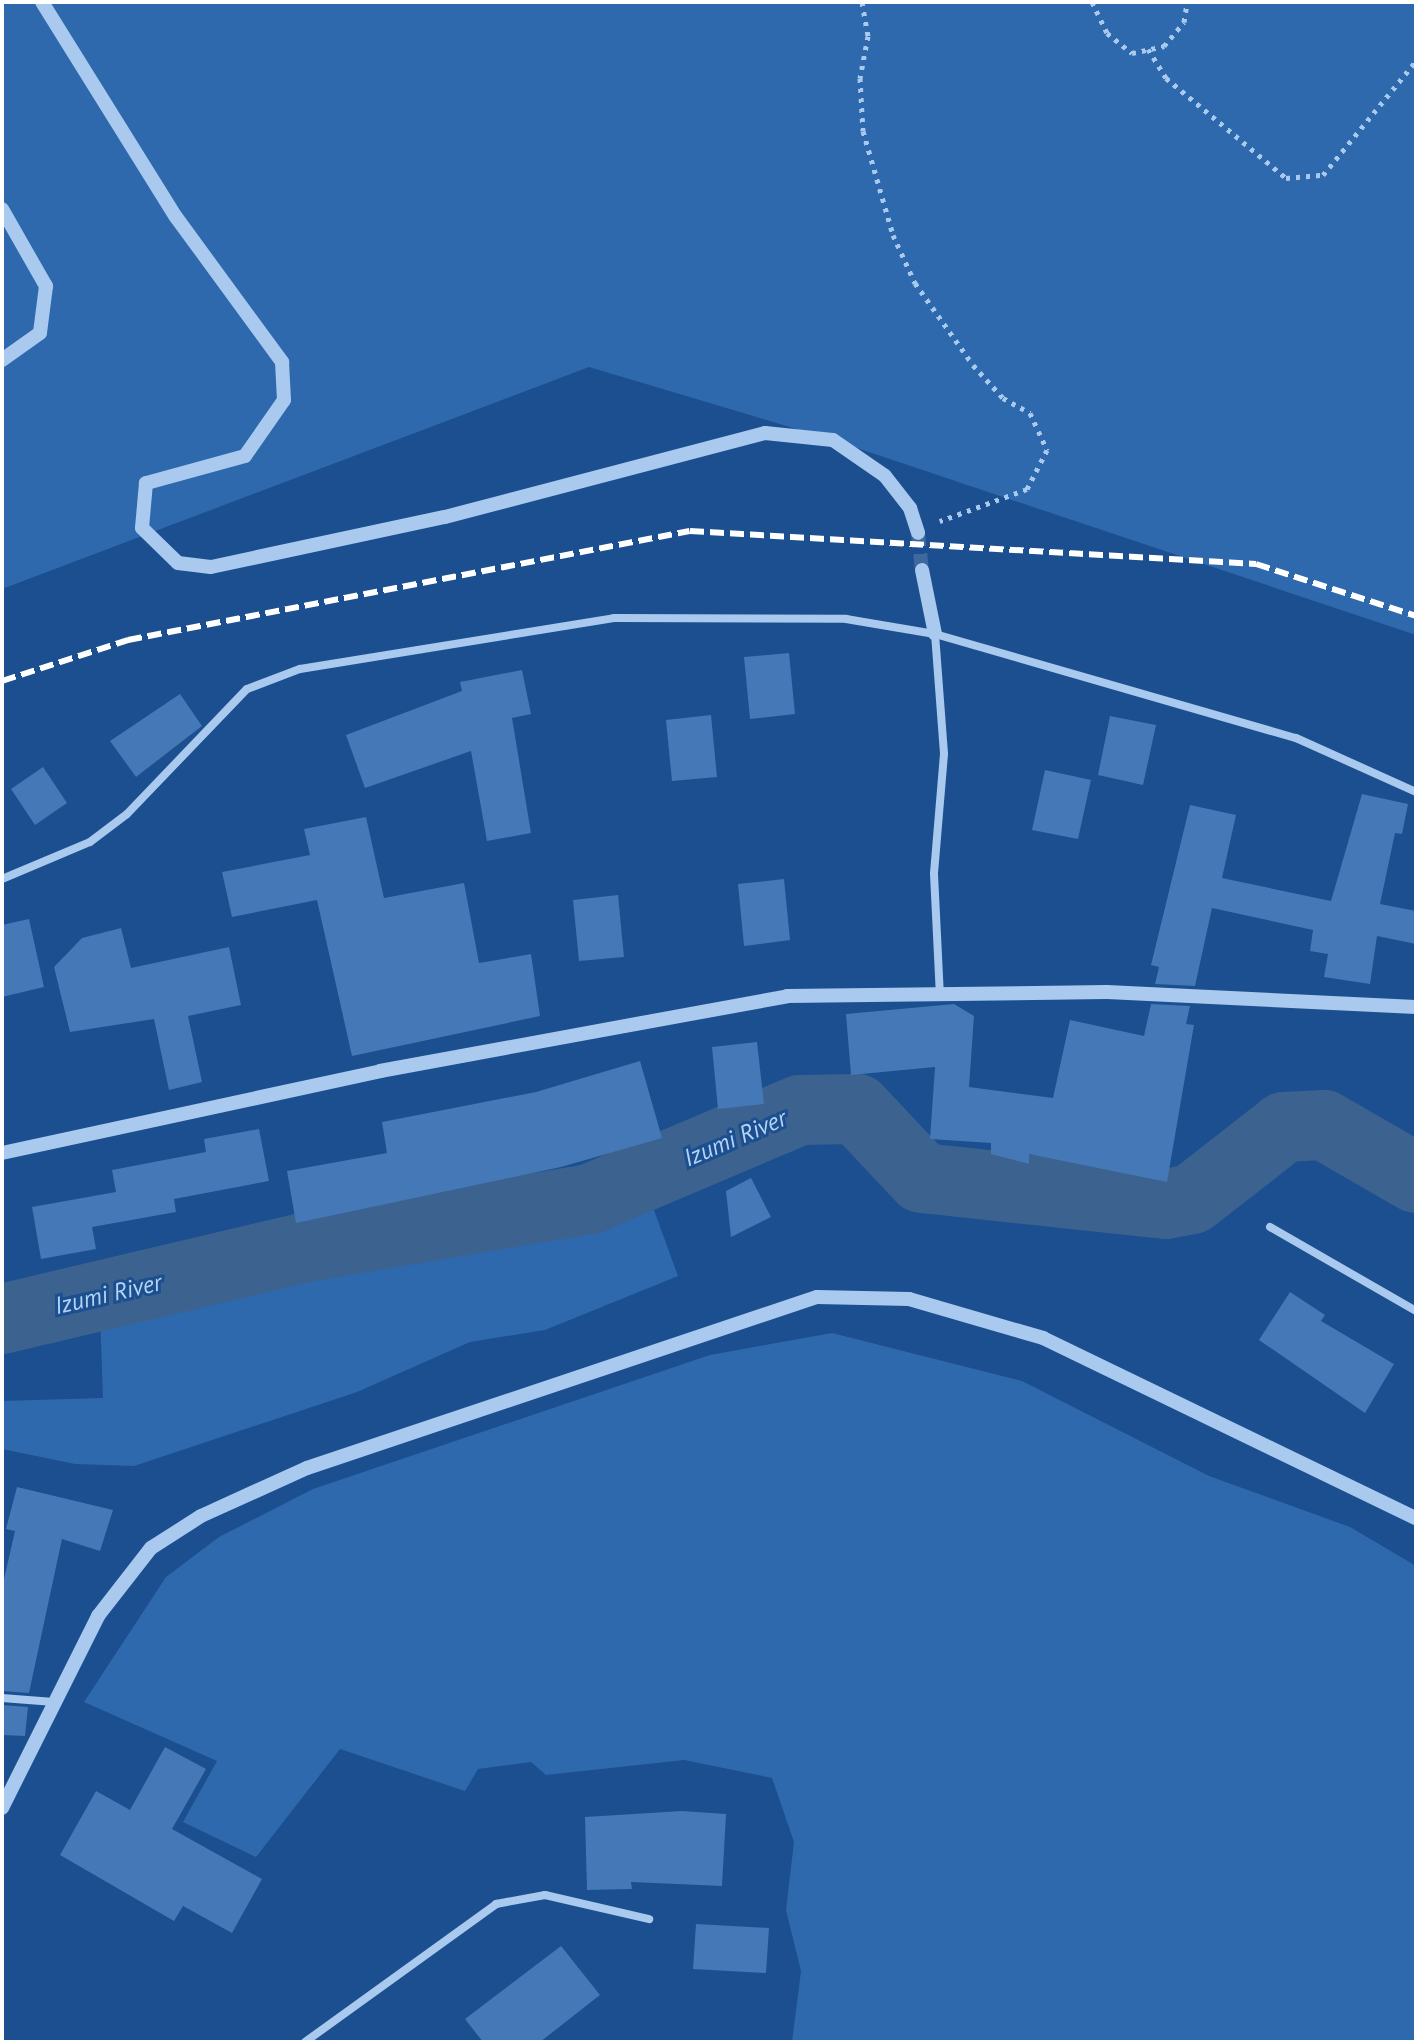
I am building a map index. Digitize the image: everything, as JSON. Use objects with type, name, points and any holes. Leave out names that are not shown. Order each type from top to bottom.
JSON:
[{"type":"street","points":[[42,2],[176,217],[282,362],[284,400],[245,456],[146,483],[142,528],[178,563],[211,567],[445,517],[765,433],[833,440],[885,476],[910,508],[917,532]]},
{"type":"street","points":[[2,209],[46,286],[40,333],[2,360]]},
{"type":"street","points":[[922,570],[935,634],[944,754],[934,874],[940,995]]},
{"type":"street","points":[[2,879],[90,842],[127,814],[247,689],[300,669],[614,618],[846,619],[935,634],[1296,738],[1416,792]]},
{"type":"street","points":[[2,1153],[380,1071],[787,996],[1107,992],[1416,1007]]},
{"type":"street","points":[[1270,1227],[1416,1311]]},
{"type":"street","points":[[2,1808],[98,1616],[151,1548],[201,1516],[307,1468],[817,1297],[909,1299],[1043,1338],[1416,1518]]},
{"type":"street","points":[[2,1698],[55,1703]]},
{"type":"street","points":[[305,2042],[496,1904],[545,1895],[649,1919]]},
{"type":"path","points":[[862,2],[868,36],[860,78],[863,131],[893,235],[915,283],[973,365],[1003,398],[1030,413],[1047,450],[1027,489],[917,532]]},
{"type":"path","points":[[1092,2],[1107,33],[1132,53],[1164,46],[1184,22],[1187,2]]},
{"type":"path","points":[[1148,49],[1166,78],[1286,178],[1323,175],[1416,61]]},
{"type":"shaded area","points":[[2,2],[1416,2],[1416,635],[833,440],[589,367],[2,589]]},
{"type":"shaded area","points":[[647,1191],[678,1276],[545,1330],[470,1342],[357,1392],[134,1466],[75,1464],[2,1449],[2,1401],[103,1398],[100,1314],[399,1248],[580,1218]]},
{"type":"shaded area","points":[[832,1333],[1022,1381],[1209,1476],[1350,1527],[1416,1566],[1416,2042],[792,2042],[801,1971],[786,1910],[794,1842],[772,1778],[684,1760],[546,1775],[531,1762],[478,1769],[465,1791],[340,1749],[256,1857],[183,1822],[217,1761],[84,1702],[166,1577],[219,1537],[313,1489],[710,1355]]},
{"type":"building","points":[[789,653],[795,714],[750,719],[744,657]]},
{"type":"building","points":[[522,670],[531,714],[512,718],[531,833],[487,841],[471,751],[365,788],[346,735],[462,691],[460,682]]},
{"type":"building","points":[[180,694],[202,726],[136,777],[110,741]]},
{"type":"building","points":[[711,715],[717,777],[672,781],[666,720]]},
{"type":"building","points":[[1110,716],[1156,725],[1143,785],[1098,775]]},
{"type":"building","points":[[43,767],[67,803],[35,825],[11,789]]},
{"type":"building","points":[[1045,770],[1091,780],[1078,839],[1032,830]]},
{"type":"building","points":[[1362,794],[1408,804],[1402,834],[1395,833],[1380,904],[1416,911],[1416,944],[1377,936],[1370,984],[1324,977],[1328,954],[1310,951],[1313,930],[1212,908],[1195,986],[1155,984],[1159,967],[1151,965],[1190,805],[1236,815],[1222,878],[1331,901]]},
{"type":"building","points":[[366,817],[384,898],[464,883],[479,963],[531,954],[540,1016],[352,1056],[317,900],[232,917],[222,872],[310,855],[304,829]]},
{"type":"building","points":[[784,879],[790,940],[744,946],[738,884]]},
{"type":"building","points":[[618,895],[624,957],[579,961],[573,900]]},
{"type":"building","points":[[29,919],[44,987],[2,997],[2,925]]},
{"type":"building","points":[[121,928],[131,968],[229,947],[241,1005],[188,1016],[202,1082],[169,1090],[154,1019],[70,1032],[54,967],[82,938]]},
{"type":"building","points":[[954,1004],[974,1016],[969,1087],[1053,1098],[1070,1020],[1144,1036],[1151,1004],[1190,1006],[1186,1024],[1194,1025],[1167,1182],[1029,1154],[1029,1164],[991,1154],[991,1143],[930,1139],[935,1067],[851,1075],[846,1014]]},
{"type":"building","points":[[757,1042],[764,1104],[718,1109],[712,1047]]},
{"type":"building","points":[[640,1061],[662,1138],[561,1167],[296,1223],[287,1171],[387,1153],[382,1122],[536,1092]]},
{"type":"building","points":[[259,1129],[269,1181],[174,1199],[176,1212],[92,1227],[96,1249],[41,1259],[32,1207],[116,1192],[112,1170],[206,1152],[204,1139]]},
{"type":"building","points":[[751,1178],[771,1217],[731,1237],[726,1191]]},
{"type":"building","points":[[1290,1292],[1325,1315],[1321,1321],[1394,1364],[1365,1413],[1259,1340]]},
{"type":"building","points":[[17,1487],[113,1510],[100,1551],[62,1539],[29,1693],[2,1691],[2,1588],[15,1531],[6,1529]]},
{"type":"building","points":[[2,1705],[28,1707],[25,1736],[2,1735]]},
{"type":"building","points":[[165,1747],[206,1769],[172,1829],[262,1879],[232,1933],[183,1906],[174,1921],[60,1855],[96,1791],[130,1810]]},
{"type":"building","points":[[682,1811],[726,1814],[722,1886],[631,1882],[632,1889],[587,1890],[585,1817]]},
{"type":"building","points":[[696,1924],[769,1928],[766,1973],[693,1969]]},
{"type":"building","points":[[561,1946],[600,1995],[540,2042],[483,2042],[465,2019]]},
{"type":"waterway","name":"Izumi River","points":[[2,1319],[306,1247],[590,1199],[800,1110],[857,1109],[922,1178],[1166,1204],[1192,1199],[1284,1127],[1324,1125],[1416,1178]]},
{"type":"tunnel","points":[[918,533],[922,570]]},
{"type":"railway","points":[[2,681],[128,640],[690,531],[1256,564],[1416,616]]}]
